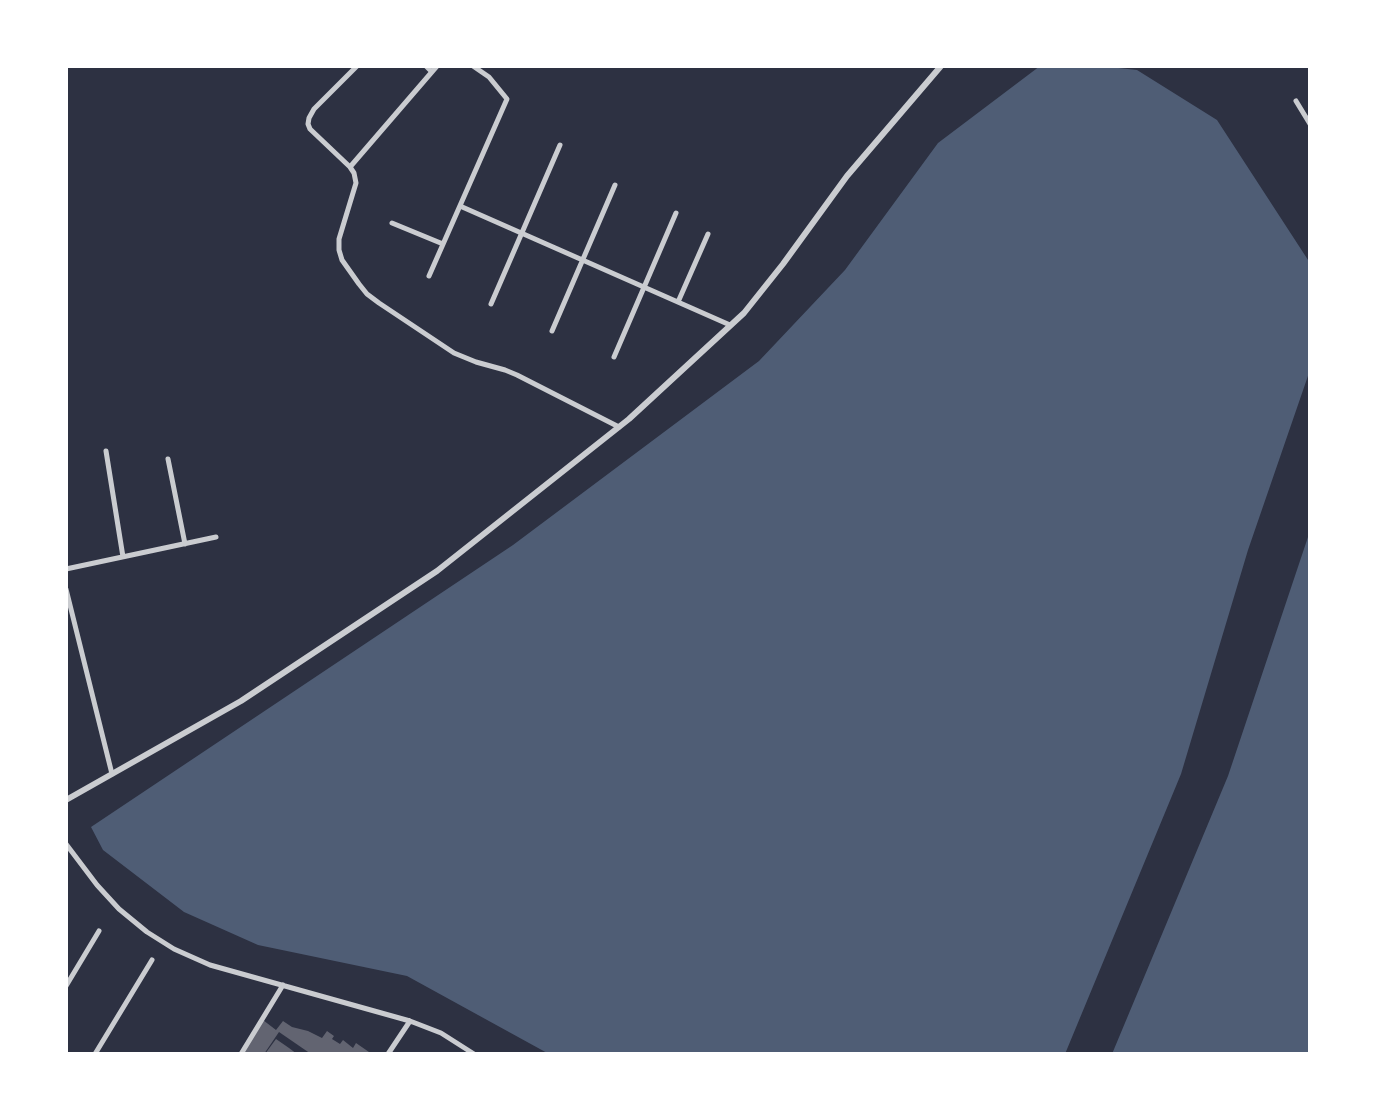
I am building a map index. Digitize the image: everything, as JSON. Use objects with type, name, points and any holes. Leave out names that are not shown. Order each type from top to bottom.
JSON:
[{"type":"street","points":[[357,66],[314,110],[308,124],[310,129],[354,173],[356,183],[339,239],[339,250],[342,260],[367,294],[454,353],[517,375],[619,427]]},
{"type":"street","points":[[426,66],[432,72]]},
{"type":"street","points":[[350,167],[437,66]]},
{"type":"street","points":[[429,276],[507,99],[489,77],[473,66]]},
{"type":"street","points":[[66,800],[242,701],[437,571],[619,427],[744,312],[783,264],[847,176],[941,66]]},
{"type":"street","points":[[1296,101],[1310,124]]},
{"type":"street","points":[[491,304],[560,145]]},
{"type":"street","points":[[552,331],[615,185]]},
{"type":"street","points":[[460,206],[730,325]]},
{"type":"street","points":[[614,357],[676,212]]},
{"type":"street","points":[[392,223],[443,244]]},
{"type":"street","points":[[678,302],[708,234]]},
{"type":"street","points":[[106,451],[123,557]]},
{"type":"street","points":[[168,459],[185,544]]},
{"type":"street","points":[[66,569],[216,537]]},
{"type":"street","points":[[66,589],[112,774]]},
{"type":"street","points":[[66,844],[97,885],[120,909],[147,932],[174,949],[210,965],[410,1021],[441,1033],[474,1054]]},
{"type":"street","points":[[66,986],[99,931]]},
{"type":"street","points":[[95,1054],[152,960]]},
{"type":"street","points":[[241,1054],[283,985]]},
{"type":"street","points":[[388,1054],[410,1021]]},
{"type":"water","points":[[1040,66],[1100,66],[1137,70],[1217,120],[1310,263],[1310,370],[1248,550],[1181,774],[1065,1054],[549,1054],[407,976],[258,945],[184,912],[103,850],[91,827],[513,545],[759,361],[845,270],[938,143]]},
{"type":"water","points":[[1310,531],[1310,1054],[1112,1054],[1228,776]]},
{"type":"building","points":[[263,1020],[276,1030],[283,1021],[292,1027],[308,1031],[322,1038],[327,1031],[334,1036],[332,1039],[340,1044],[343,1040],[353,1048],[356,1043],[369,1052],[368,1054],[311,1054],[279,1032],[264,1054],[248,1054],[242,1049]]},
{"type":"building","points":[[276,1039],[289,1048],[297,1054],[265,1054]]}]
